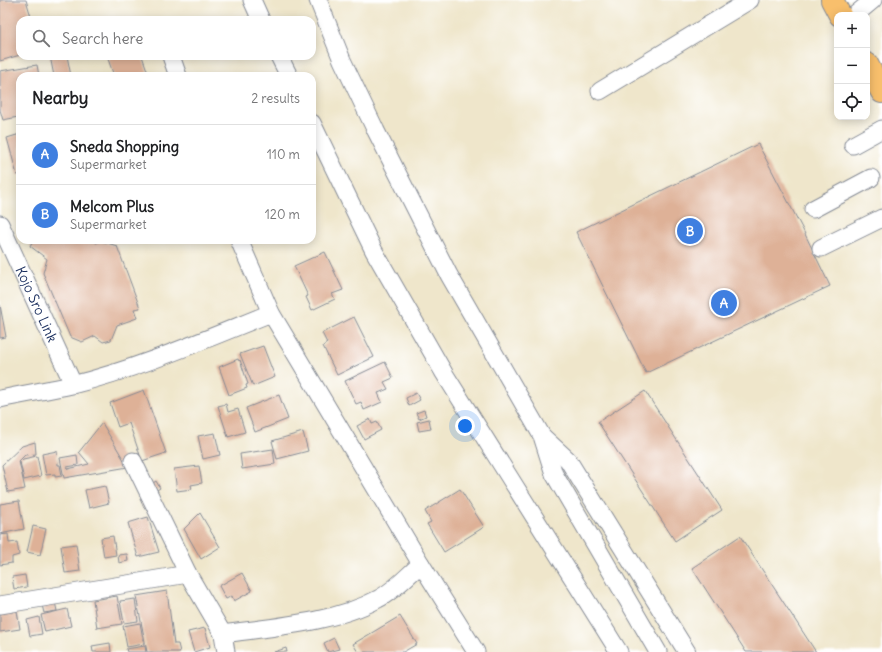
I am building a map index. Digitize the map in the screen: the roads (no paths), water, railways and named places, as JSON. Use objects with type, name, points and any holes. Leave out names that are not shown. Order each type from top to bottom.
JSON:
[{"type":"main road","points":[[832,0],[838,12]]},
{"type":"main road","points":[[870,70],[882,92]]},
{"type":"street","points":[[252,0],[259,16]]},
{"type":"street","points":[[318,0],[342,60],[362,103],[449,275],[542,436],[554,474],[658,652]]},
{"type":"street","points":[[600,91],[750,0]]},
{"type":"street","points":[[859,12],[873,0]]},
{"type":"street","points":[[172,60],[177,72]]},
{"type":"street","points":[[281,60],[287,72]]},
{"type":"street","points":[[853,145],[882,129]]},
{"type":"street","points":[[316,130],[374,251],[444,373],[619,652]]},
{"type":"street","points":[[813,209],[871,178]]},
{"type":"street","points":[[821,248],[882,218]]},
{"type":"street","name":"Kojo Sro Link","points":[[0,224],[73,384]]},
{"type":"street","points":[[241,244],[271,313],[421,564],[476,652]]},
{"type":"street","points":[[0,399],[73,384],[131,367],[191,346],[271,313]]},
{"type":"street","points":[[542,436],[568,460],[687,652]]},
{"type":"street","points":[[133,461],[188,574],[223,634],[226,652]]},
{"type":"street","points":[[223,634],[308,622],[354,609],[378,599],[394,588],[421,564]]},
{"type":"street","points":[[0,605],[188,574]]},
{"type":"place","name":"Melcom Plus","points":[[690,231]]},
{"type":"place","name":"Sneda Shopping","points":[[724,303]]}]
